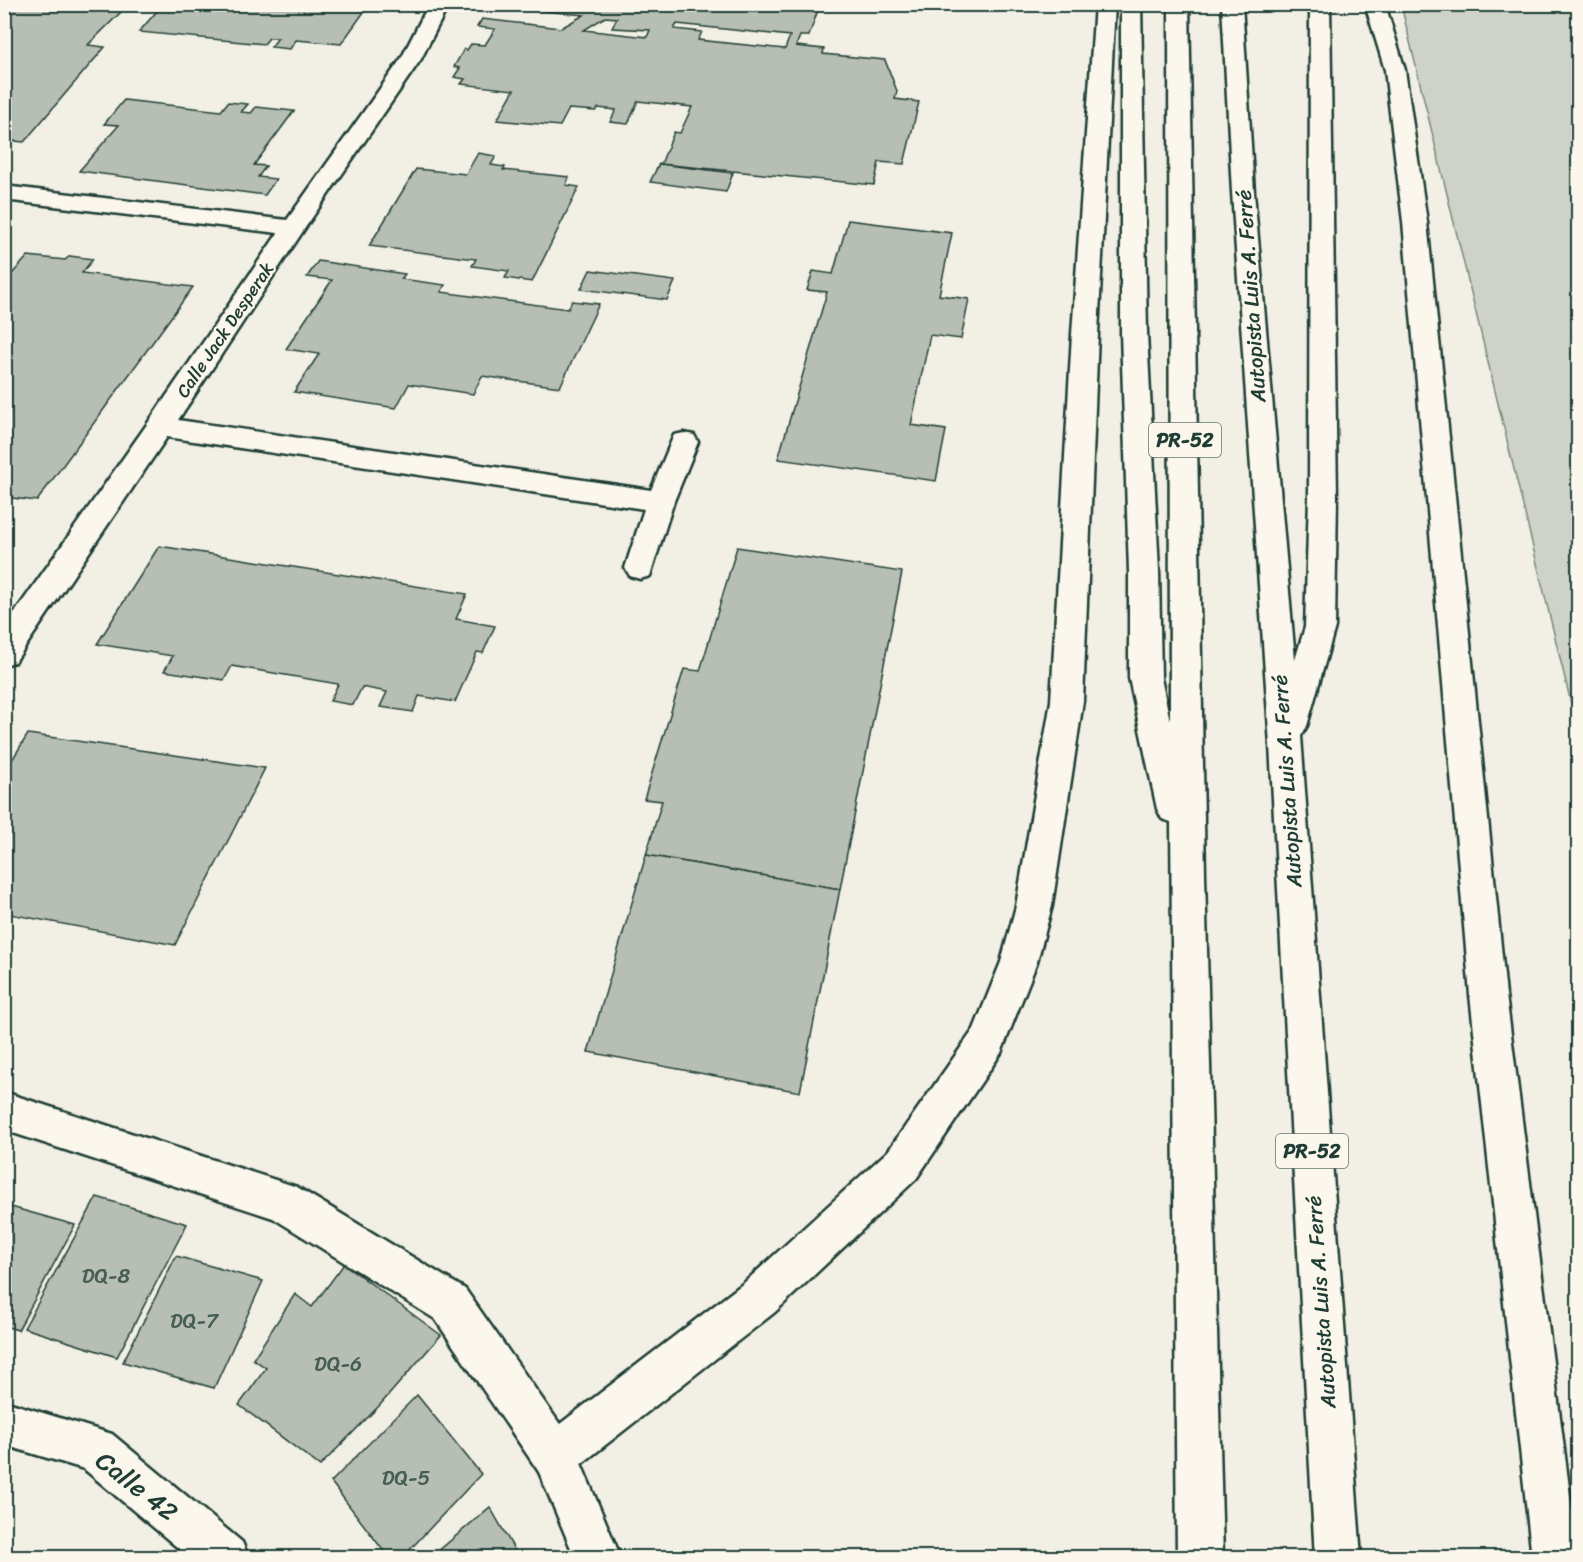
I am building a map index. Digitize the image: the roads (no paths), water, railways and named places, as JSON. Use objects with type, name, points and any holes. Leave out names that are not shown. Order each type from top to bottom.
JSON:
[{"type":"main road","name":"Calle Jack Desperak","points":[[4,653],[160,427],[293,228],[411,59],[439,4]]},
{"type":"main road","points":[[555,1456],[760,1297],[902,1166],[988,1040],[1019,962],[1034,906],[1067,701],[1085,334],[1105,4]]},
{"type":"main road","points":[[1131,4],[1134,333],[1144,571],[1145,678],[1188,875]]},
{"type":"main road","name":"PR-52","points":[[1179,4],[1188,875],[1200,1557]]},
{"type":"main road","name":"Autopista Luis A. Ferré","points":[[1232,4],[1243,192],[1286,745],[1338,1557]]},
{"type":"main road","points":[[1286,745],[1320,627],[1323,497],[1320,4]]},
{"type":"main road","points":[[1375,4],[1395,70],[1413,199],[1488,995],[1555,1557]]},
{"type":"main road","points":[[4,193],[293,228]]},
{"type":"main road","points":[[160,427],[660,501]]},
{"type":"main road","points":[[640,568],[660,501],[684,442]]},
{"type":"main road","points":[[4,1111],[283,1202],[450,1304],[555,1456],[598,1557]]},
{"type":"main road","name":"Calle 42","points":[[4,1423],[96,1450],[226,1557]]}]
